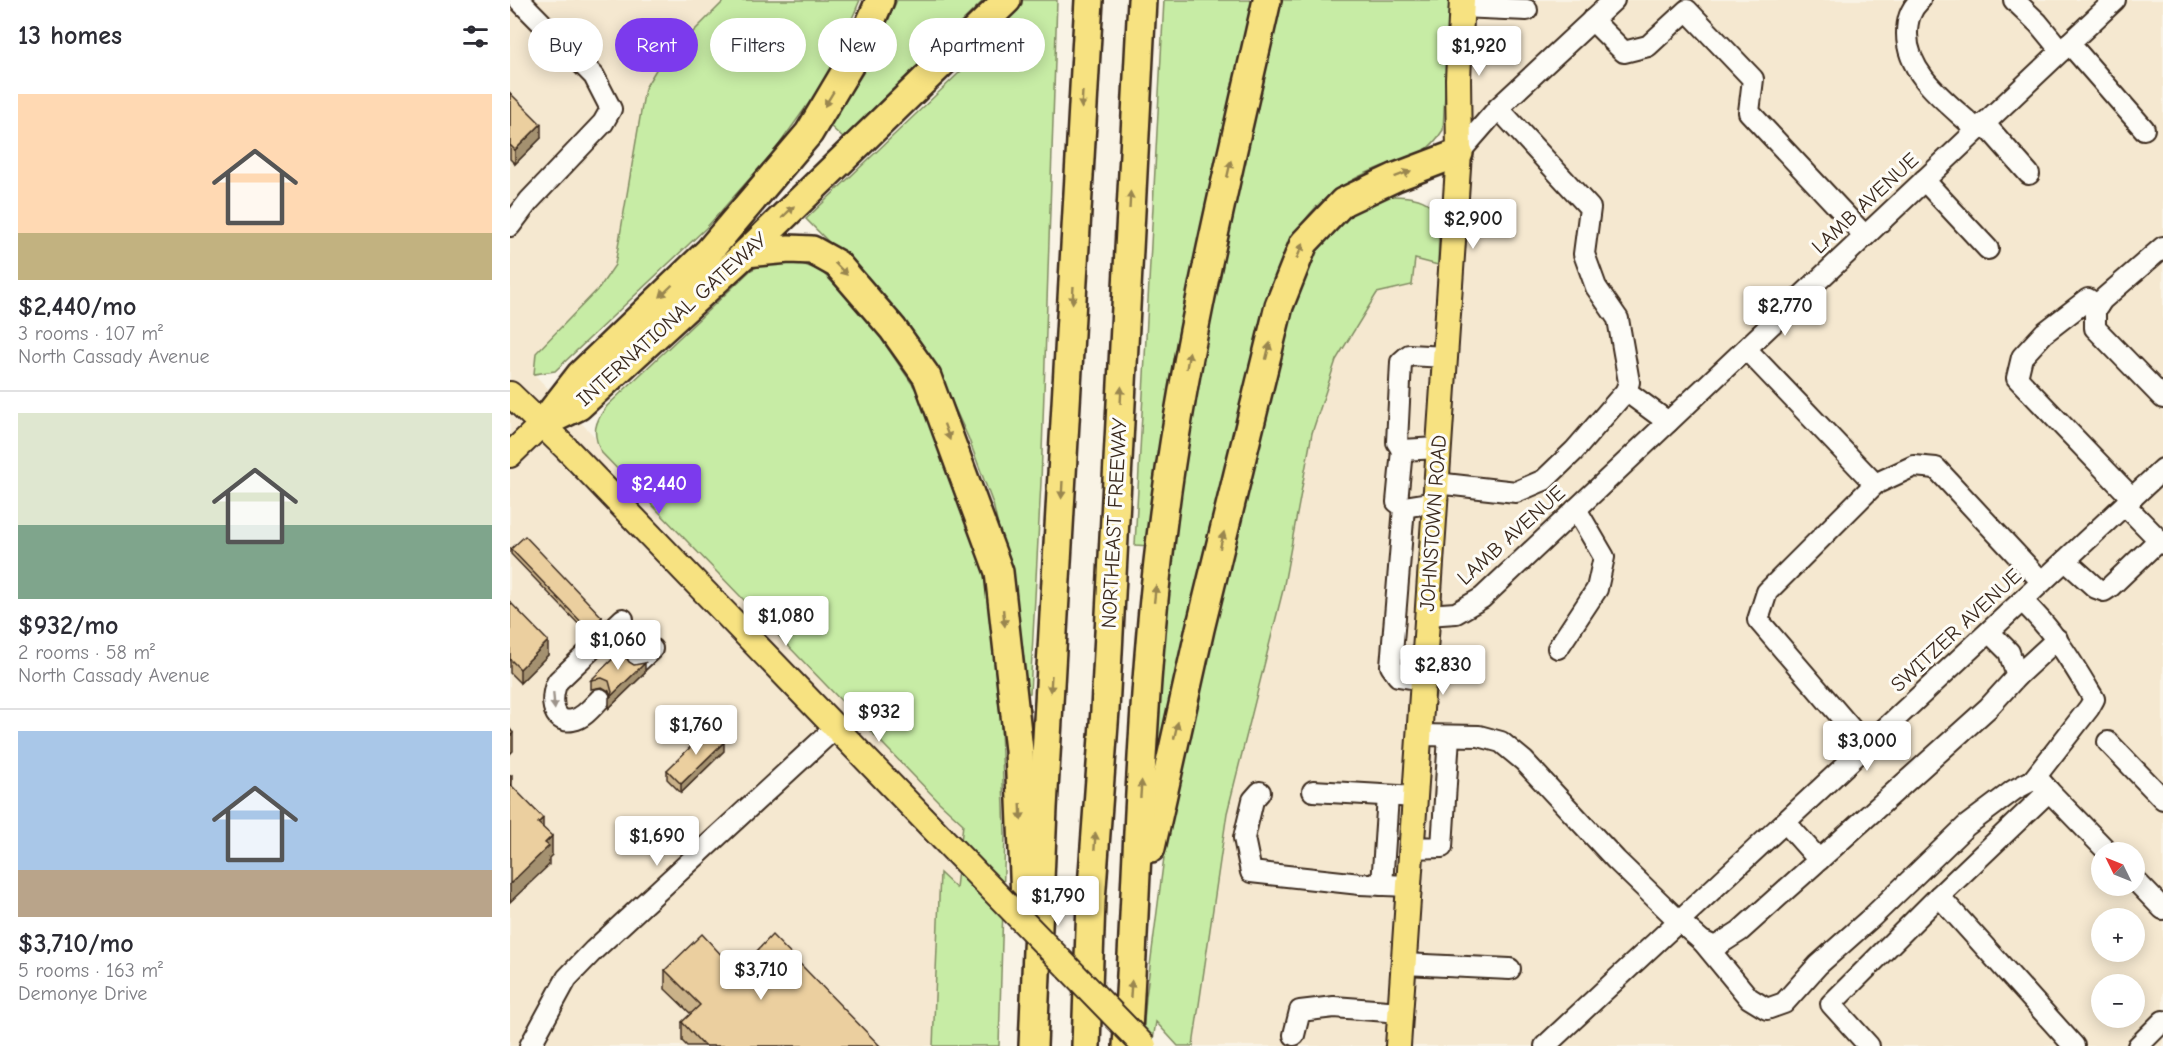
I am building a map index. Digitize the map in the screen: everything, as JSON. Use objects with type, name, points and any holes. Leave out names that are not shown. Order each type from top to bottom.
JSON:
[{"type":"highway","points":[[868,18],[874,0]]},
{"type":"highway","name":"INTERNATIONAL GATEWAY","points":[[872,18],[880,0]]},
{"type":"highway","name":"INTERNATIONAL GATEWAY","points":[[542,424],[579,406],[747,253],[1007,0]]},
{"type":"highway","points":[[1034,1034],[1044,796],[1089,0]]},
{"type":"highway","name":"NORTHEAST FREEWAY","points":[[1086,1046],[1090,901],[1105,710],[1142,0]]},
{"type":"highway","points":[[1127,1046],[1151,637],[1168,479],[1195,319],[1267,0]]},
{"type":"highway","name":"INTERNATIONAL GATEWAY","points":[[542,424],[580,375],[709,250],[809,134],[845,72]]},
{"type":"highway","points":[[1134,931],[1172,747],[1279,306],[1304,243],[1343,202],[1396,177],[1459,153]]},
{"type":"highway","points":[[747,253],[789,249],[812,250],[837,264],[893,329],[927,377],[999,572],[1019,750],[1023,871],[1034,1034]]},
{"type":"main road","name":"JOHNSTOWN ROAD","points":[[1398,1046],[1459,153],[1458,79],[1462,4]]},
{"type":"main road","points":[[510,394],[542,424],[1144,1046]]},
{"type":"main road","points":[[510,455],[542,424]]},
{"type":"street","points":[[514,212],[603,123],[611,109],[594,76],[519,0]]},
{"type":"street","points":[[1459,153],[1498,108],[1614,0]]},
{"type":"street","points":[[1920,0],[1907,18],[1908,51],[1923,80],[1981,126],[2029,174]]},
{"type":"street","points":[[2014,0],[2065,47],[2144,129]]},
{"type":"street","name":"LAMB AVENUE","points":[[1427,615],[1456,613],[1482,598],[2115,0]]},
{"type":"street","points":[[1462,4],[1527,10]]},
{"type":"street","points":[[1592,20],[1624,52],[1648,46],[1687,10],[1753,79],[1749,112],[1865,236]]},
{"type":"street","points":[[1404,507],[1435,492],[1516,492],[1544,480],[1574,451],[1626,391],[1629,382],[1618,319],[1596,287],[1584,254],[1590,208],[1498,108]]},
{"type":"street","points":[[1924,180],[1988,249]]},
{"type":"street","points":[[2163,247],[2095,310],[2095,328],[2163,398]]},
{"type":"street","points":[[2066,561],[2096,588],[2103,591],[2161,542],[2129,501],[2017,378],[2022,357],[2044,333],[2088,299],[2098,306]]},
{"type":"street","points":[[1746,348],[1875,484]]},
{"type":"street","points":[[1404,507],[1397,502],[1402,450],[1397,442],[1401,362],[1409,355],[1445,357]]},
{"type":"street","points":[[1626,391],[1668,422]]},
{"type":"street","points":[[1402,450],[1438,448]]},
{"type":"street","points":[[1867,747],[1758,620],[1767,592],[1875,484],[1914,466],[1936,468],[2042,582]]},
{"type":"street","name":"SWITZER AVENUE","points":[[1545,1046],[2163,469]]},
{"type":"street","points":[[1404,507],[1391,666],[1398,676],[1422,680]]},
{"type":"street","points":[[1557,648],[1597,589],[1604,557],[1576,509]]},
{"type":"street","points":[[1869,1046],[1831,1004],[1939,896],[2041,785],[2094,699],[2056,639],[2036,613],[2022,601]]},
{"type":"street","points":[[600,699],[582,716],[573,720],[564,720],[556,714],[552,694],[555,687],[623,619]]},
{"type":"street","points":[[1989,632],[2008,652],[2017,676]]},
{"type":"street","points":[[1703,942],[1715,947],[1740,931],[1988,708],[2017,676],[2056,639]]},
{"type":"street","points":[[637,663],[652,649]]},
{"type":"street","points":[[530,1046],[567,978],[594,950],[835,728]]},
{"type":"street","points":[[1419,735],[1479,736],[1501,742],[1524,761],[1616,860],[1703,942],[1749,998],[1767,1009],[1784,1003],[1818,965],[1966,826],[2014,790],[2041,785]]},
{"type":"street","points":[[1412,848],[1442,847],[1449,736]]},
{"type":"street","points":[[2108,742],[2163,799]]},
{"type":"street","points":[[2041,785],[2098,842]]},
{"type":"street","points":[[1313,790],[1416,797]]},
{"type":"street","points":[[1260,792],[1253,800],[1244,838],[1251,872],[1409,886]]},
{"type":"street","points":[[1382,885],[1388,796]]},
{"type":"street","points":[[1786,823],[1819,860]]},
{"type":"street","points":[[2145,890],[2163,909]]},
{"type":"street","points":[[1939,896],[2074,1046]]},
{"type":"street","points":[[1404,964],[1510,969]]},
{"type":"street","points":[[1294,1035],[1300,1011],[1335,1007],[1401,1012]]},
{"type":"street","points":[[2138,1046],[2163,1021]]},
{"type":"shaded area","points":[[510,0],[725,0],[698,27],[698,18],[615,18],[615,72],[655,72],[645,88],[615,265],[600,287],[536,353],[534,374],[594,436],[601,452],[939,802],[963,824],[956,889],[940,874],[933,1046],[510,1046]]},
{"type":"shaded area","points":[[1450,0],[2163,0],[2163,1046],[1193,1046],[1227,813],[1283,590],[1312,433],[1336,360],[1378,293],[1412,285],[1415,259],[1438,264]]},
{"type":"green space","points":[[725,0],[860,0],[852,18],[818,18],[818,72],[829,72],[776,149],[706,228],[555,371],[534,374],[536,353],[600,287],[615,265],[645,88],[655,72],[698,72],[698,27]]},
{"type":"green space","points":[[897,0],[984,0],[966,18],[909,18],[910,72],[843,138],[829,125],[864,72],[897,72],[897,18],[889,18]]},
{"type":"green space","points":[[1004,0],[1057,0],[1041,482],[1030,693],[1022,694],[1017,610],[993,504],[968,437],[931,357],[901,315],[806,219],[960,72],[1045,72],[1045,18],[1003,18]]},
{"type":"green space","points":[[1164,0],[1258,0],[1150,546],[1135,545]]},
{"type":"green space","points":[[1279,0],[1450,0],[1443,130],[1429,147],[1415,156],[1378,168],[1338,189],[1308,216],[1287,250],[1271,292],[1159,758],[1151,757],[1169,562],[1193,389],[1227,221]]},
{"type":"green space","points":[[1388,196],[1407,197],[1430,205],[1438,222],[1438,265],[1415,259],[1412,285],[1377,293],[1336,360],[1312,433],[1283,590],[1227,813],[1193,1046],[1178,1046],[1156,1022],[1152,1046],[1142,1046],[1167,834],[1287,321],[1316,245],[1352,211]]},
{"type":"green space","points":[[797,262],[821,271],[865,315],[919,394],[975,538],[987,584],[999,676],[1005,834],[999,1046],[933,1046],[940,873],[956,888],[963,824],[939,802],[601,452],[596,439],[597,423],[607,406],[751,270],[763,264]]},
{"type":"building","points":[[510,93],[541,124],[515,150],[510,145]]},
{"type":"building","points":[[525,536],[602,617],[589,630],[511,549]]},
{"type":"building","points":[[510,602],[548,641],[520,669],[510,659]]},
{"type":"building","points":[[628,644],[625,656],[629,662],[634,665],[645,663],[609,698],[612,692],[609,681],[602,678],[591,680]]},
{"type":"building","points":[[710,728],[724,742],[681,784],[667,770]]},
{"type":"building","points":[[510,784],[543,818],[538,823],[552,836],[545,843],[549,846],[510,884]]},
{"type":"building","points":[[702,934],[737,972],[772,935],[880,1046],[704,1046],[682,1022],[700,1005],[665,970]]}]
